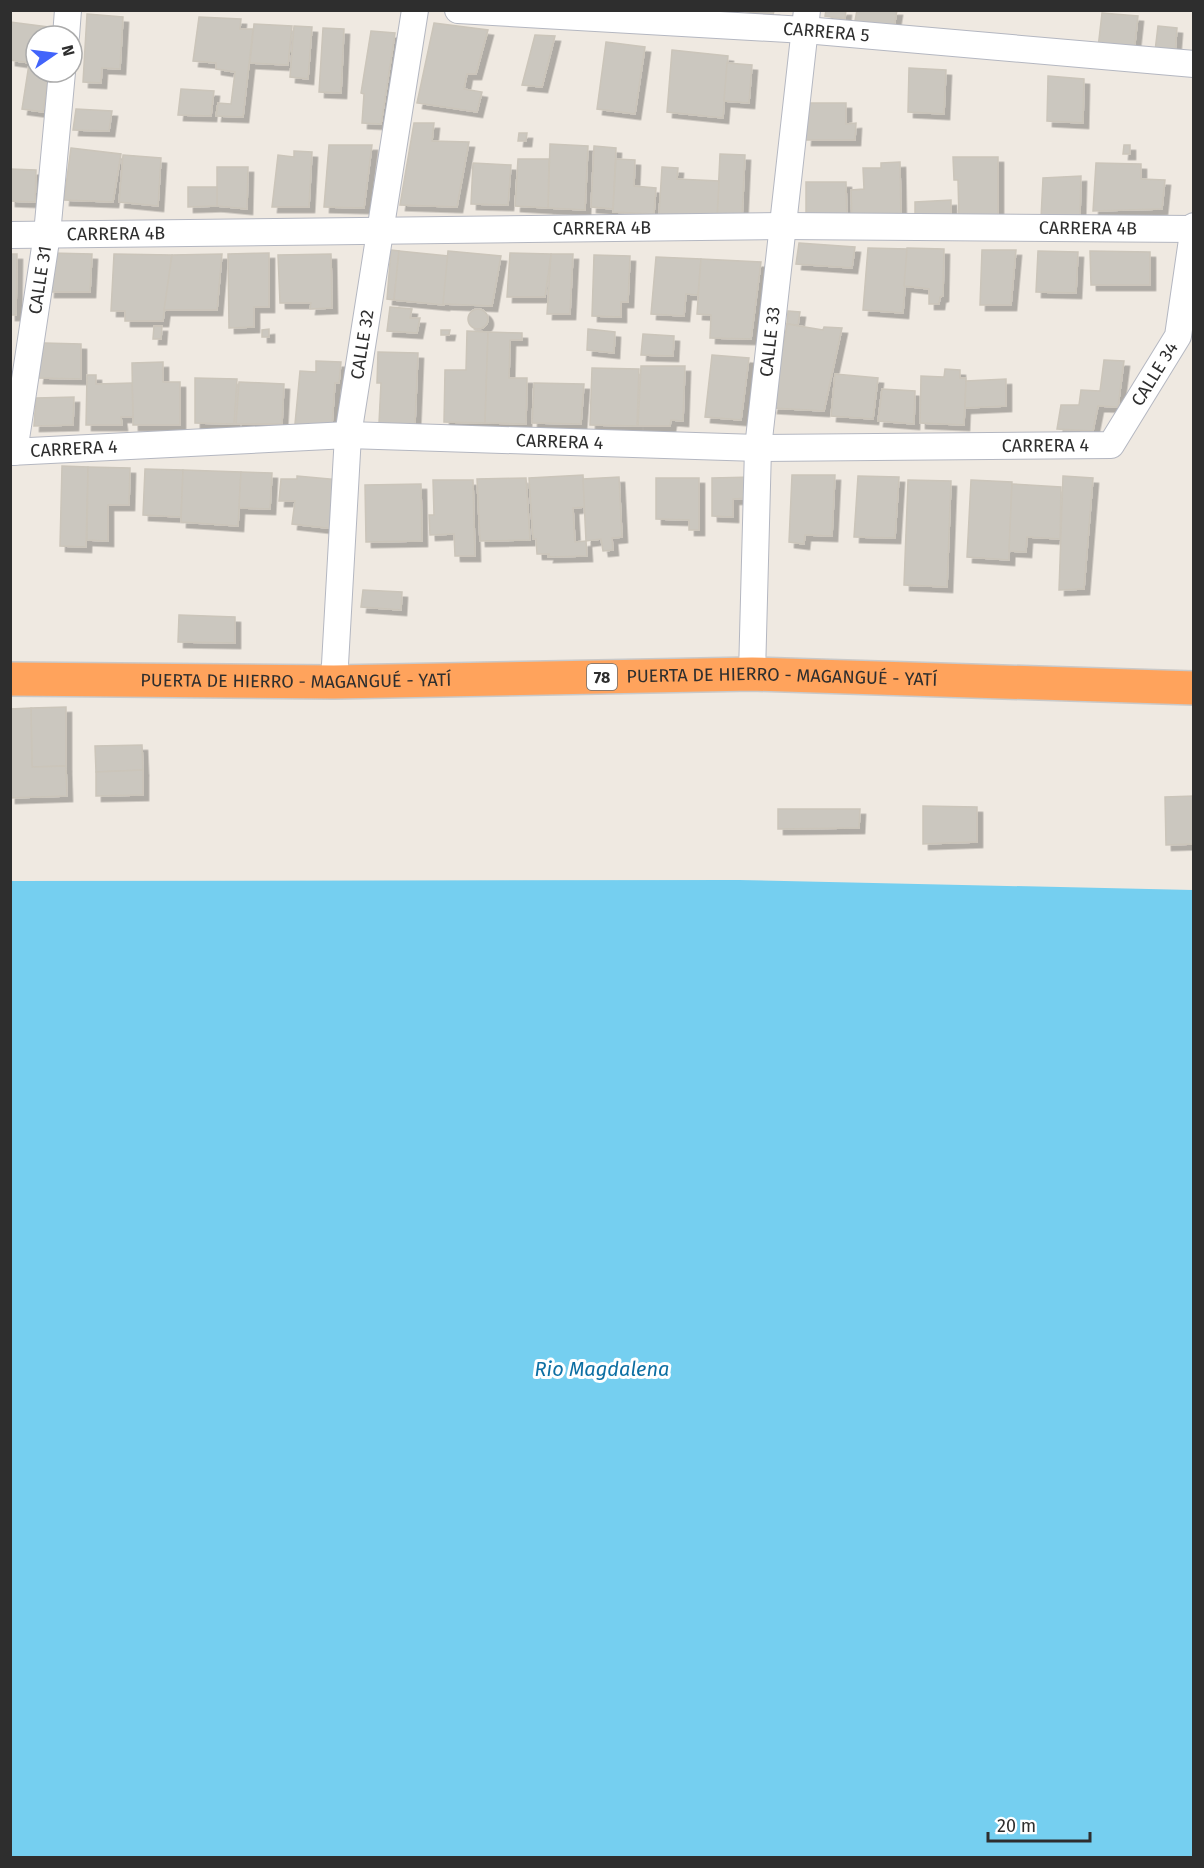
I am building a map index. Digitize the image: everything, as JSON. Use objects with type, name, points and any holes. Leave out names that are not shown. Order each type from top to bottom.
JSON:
[{"type":"highway","name":"PUERTA DE HIERRO - MAGANGUÉ - YATÍ","points":[[10,679],[334,682],[752,674],[1194,688]]},
{"type":"street","name":"CALLE 32","points":[[334,682],[348,435],[415,10]]},
{"type":"street","name":"CARRERA 5","points":[[458,10],[806,20],[1194,64]]},
{"type":"street","name":"CALLE 33","points":[[752,674],[758,448],[806,20]]},
{"type":"street","name":"CALLE 31","points":[[12,452],[47,234],[61,84]]},
{"type":"street","name":"CARRERA 4B","points":[[10,235],[783,226],[1193,228]]},
{"type":"street","name":"CALLE 34","points":[[1111,445],[1178,336],[1193,228]]},
{"type":"street","name":"CARRERA 4","points":[[12,452],[348,435],[758,448],[1111,445]]},
{"type":"water","name":"Rio Magdalena","points":[[739,880],[1193,890],[1193,1857],[11,1857],[11,881]]},
{"type":"building","points":[[737,10],[774,10],[773,16]]},
{"type":"building","points":[[826,10],[846,10],[845,19],[825,16]]},
{"type":"building","points":[[857,10],[897,10],[894,28],[855,21]]},
{"type":"building","points":[[1102,13],[1138,16],[1134,52],[1098,48]]},
{"type":"building","points":[[87,14],[123,17],[120,69],[102,68],[101,83],[84,82]]},
{"type":"building","points":[[199,17],[241,19],[240,29],[253,29],[243,117],[216,116],[218,103],[231,104],[235,72],[216,69],[216,63],[193,61]]},
{"type":"building","points":[[10,22],[25,24],[24,62],[10,60]]},
{"type":"building","points":[[434,23],[488,30],[476,74],[467,74],[464,89],[482,92],[477,112],[417,103]]},
{"type":"building","points":[[254,24],[292,26],[288,65],[250,63]]},
{"type":"building","points":[[294,26],[312,27],[308,79],[290,77]]},
{"type":"building","points":[[1158,26],[1177,28],[1175,53],[1155,51]]},
{"type":"building","points":[[323,28],[344,29],[341,93],[319,92]]},
{"type":"building","points":[[371,31],[395,33],[381,124],[362,123],[364,94],[361,93]]},
{"type":"building","points":[[535,35],[555,36],[542,87],[522,85]]},
{"type":"building","points":[[606,42],[645,47],[635,114],[597,109]]},
{"type":"building","points":[[672,50],[728,56],[723,118],[667,112]]},
{"type":"building","points":[[727,63],[752,65],[749,103],[724,101]]},
{"type":"building","points":[[909,68],[946,70],[944,114],[908,112]]},
{"type":"building","points":[[1048,76],[1084,79],[1083,123],[1047,121]]},
{"type":"building","points":[[26,84],[47,84],[43,112],[22,109]]},
{"type":"building","points":[[181,89],[214,91],[211,116],[178,115]]},
{"type":"building","points":[[809,103],[846,103],[846,124],[856,123],[855,140],[806,140]]},
{"type":"building","points":[[76,109],[112,111],[109,131],[73,130]]},
{"type":"building","points":[[414,123],[434,123],[432,141],[469,142],[457,207],[400,205]]},
{"type":"building","points":[[519,133],[527,133],[526,141],[518,141]]},
{"type":"building","points":[[550,144],[588,146],[585,210],[548,208]]},
{"type":"building","points":[[329,145],[372,145],[364,208],[324,207]]},
{"type":"building","points":[[1124,145],[1130,145],[1130,154],[1123,154]]},
{"type":"building","points":[[594,146],[616,148],[613,209],[591,207]]},
{"type":"building","points":[[71,148],[121,154],[113,202],[64,200]]},
{"type":"building","points":[[294,151],[312,152],[309,207],[272,207],[278,155],[294,157]]},
{"type":"building","points":[[720,154],[745,155],[742,219],[717,217]]},
{"type":"building","points":[[123,155],[161,158],[158,206],[119,202]]},
{"type":"building","points":[[953,157],[998,157],[998,221],[959,220],[958,180],[954,180]]},
{"type":"building","points":[[518,159],[549,159],[548,208],[515,206]]},
{"type":"building","points":[[616,159],[635,160],[634,186],[656,188],[654,214],[613,212]]},
{"type":"building","points":[[900,162],[901,222],[852,222],[851,190],[864,189],[863,168],[881,168],[881,163]]},
{"type":"building","points":[[473,163],[511,165],[508,205],[471,204]]},
{"type":"building","points":[[1096,163],[1141,164],[1141,179],[1165,180],[1162,209],[1093,211]]},
{"type":"building","points":[[217,167],[248,167],[247,209],[217,206]]},
{"type":"building","points":[[662,167],[678,168],[677,179],[719,181],[717,217],[659,214]]},
{"type":"building","points":[[10,169],[36,170],[35,202],[10,201]]},
{"type":"building","points":[[1081,176],[1080,217],[1041,218],[1043,178]]},
{"type":"building","points":[[806,182],[846,182],[847,222],[806,223]]},
{"type":"building","points":[[188,187],[217,187],[217,206],[188,207]]},
{"type":"building","points":[[951,200],[951,221],[915,222],[915,202]]},
{"type":"building","points":[[799,243],[855,247],[852,268],[796,264]]},
{"type":"building","points":[[868,248],[908,249],[903,313],[863,310]]},
{"type":"building","points":[[907,248],[944,249],[943,296],[940,297],[939,304],[929,304],[929,289],[904,286]]},
{"type":"building","points":[[391,250],[399,251],[394,300],[387,299]]},
{"type":"building","points":[[982,250],[1016,250],[1011,305],[980,305]]},
{"type":"building","points":[[399,251],[448,256],[444,305],[394,300]]},
{"type":"building","points":[[448,251],[501,256],[492,306],[443,304]]},
{"type":"building","points":[[1038,251],[1078,252],[1076,293],[1036,292]]},
{"type":"building","points":[[1090,251],[1150,252],[1150,285],[1091,285]]},
{"type":"building","points":[[51,253],[92,254],[90,292],[49,292]]},
{"type":"building","points":[[269,253],[269,307],[254,307],[254,327],[229,328],[228,254]]},
{"type":"building","points":[[510,253],[551,254],[545,297],[507,297]]},
{"type":"building","points":[[10,254],[17,254],[16,315],[10,315]]},
{"type":"building","points":[[114,254],[172,255],[163,321],[125,321],[125,311],[111,311]]},
{"type":"building","points":[[222,254],[217,310],[164,310],[172,255]]},
{"type":"building","points":[[331,254],[332,308],[310,309],[311,303],[280,303],[278,255]]},
{"type":"building","points":[[551,254],[573,254],[570,314],[547,314]]},
{"type":"building","points":[[594,255],[630,256],[628,302],[621,302],[621,317],[592,316]]},
{"type":"building","points":[[656,257],[701,259],[698,295],[686,294],[684,316],[651,314]]},
{"type":"building","points":[[701,259],[761,262],[751,339],[710,338],[711,315],[697,314]]},
{"type":"building","points":[[390,307],[412,309],[410,318],[420,318],[417,333],[387,331]]},
{"type":"building","points":[[478,309],[485,312],[488,319],[485,326],[478,329],[471,326],[468,319],[471,312]]},
{"type":"building","points":[[788,311],[800,312],[798,325],[787,324]]},
{"type":"building","points":[[787,324],[823,330],[824,327],[842,328],[824,411],[772,408]]},
{"type":"building","points":[[154,326],[162,326],[161,339],[153,339]]},
{"type":"building","points":[[269,329],[269,337],[262,337],[262,330]]},
{"type":"building","points":[[588,329],[615,332],[614,353],[587,350]]},
{"type":"building","points":[[441,330],[450,330],[449,335],[441,335]]},
{"type":"building","points":[[467,331],[488,332],[485,423],[444,422],[445,370],[466,370]]},
{"type":"building","points":[[488,332],[522,333],[522,340],[510,340],[509,378],[527,378],[526,424],[485,423]]},
{"type":"building","points":[[643,334],[674,336],[673,356],[641,355]]},
{"type":"building","points":[[44,343],[81,344],[81,379],[38,378]]},
{"type":"building","points":[[378,352],[418,353],[415,424],[379,423],[381,383],[377,383]]},
{"type":"building","points":[[712,355],[749,358],[741,420],[705,417]]},
{"type":"building","points":[[1104,360],[1124,361],[1118,407],[1098,406],[1093,431],[1057,429],[1061,405],[1079,405],[1081,390],[1100,391]]},
{"type":"building","points":[[316,361],[341,362],[339,383],[335,383],[332,425],[295,424],[300,371],[316,372]]},
{"type":"building","points":[[163,362],[163,382],[180,382],[180,425],[133,425],[132,363]]},
{"type":"building","points":[[641,366],[685,366],[683,421],[671,420],[670,426],[638,426]]},
{"type":"building","points":[[592,368],[639,369],[637,426],[590,425]]},
{"type":"building","points":[[945,369],[960,370],[960,378],[966,378],[964,425],[920,423],[921,376],[944,377]]},
{"type":"building","points":[[835,374],[878,378],[873,419],[831,416]]},
{"type":"building","points":[[87,375],[96,375],[96,384],[132,383],[133,417],[121,417],[122,425],[86,425]]},
{"type":"building","points":[[195,378],[237,379],[234,424],[195,423]]},
{"type":"building","points":[[1006,379],[1006,406],[965,408],[966,381]]},
{"type":"building","points":[[239,382],[284,384],[282,424],[236,424]]},
{"type":"building","points":[[534,383],[584,384],[581,424],[532,423]]},
{"type":"building","points":[[882,389],[915,391],[914,424],[878,421]]},
{"type":"building","points":[[74,397],[73,425],[34,426],[36,398]]},
{"type":"building","points":[[62,466],[88,467],[86,547],[60,546]]},
{"type":"building","points":[[88,467],[130,468],[129,505],[108,505],[108,541],[87,540]]},
{"type":"building","points":[[145,469],[183,470],[181,517],[143,515]]},
{"type":"building","points":[[183,470],[241,472],[238,526],[181,522]]},
{"type":"building","points":[[241,472],[272,473],[270,509],[239,508]]},
{"type":"building","points":[[583,475],[585,507],[573,508],[575,542],[586,541],[587,556],[548,557],[549,554],[537,554],[536,539],[533,539],[529,478]]},
{"type":"building","points":[[792,475],[835,475],[832,536],[805,535],[804,544],[789,542]]},
{"type":"building","points":[[297,476],[340,480],[335,529],[292,524],[295,501],[279,501],[281,479],[297,479]]},
{"type":"building","points":[[858,476],[899,477],[895,538],[854,537]]},
{"type":"building","points":[[1063,476],[1093,478],[1084,589],[1059,590]]},
{"type":"building","points":[[619,477],[622,537],[612,538],[613,550],[603,551],[601,539],[586,541],[583,479]]},
{"type":"building","points":[[753,477],[752,498],[733,499],[733,517],[712,516],[712,478]]},
{"type":"building","points":[[526,478],[530,540],[480,541],[477,479]]},
{"type":"building","points":[[656,478],[699,478],[699,530],[689,530],[689,520],[656,519]]},
{"type":"building","points":[[433,480],[473,480],[475,556],[455,556],[454,534],[430,535],[429,515],[434,515]]},
{"type":"building","points":[[908,480],[951,481],[947,587],[904,585]]},
{"type":"building","points":[[971,480],[1012,482],[1009,560],[967,557]]},
{"type":"building","points":[[421,484],[422,541],[366,542],[365,485]]},
{"type":"building","points":[[1012,484],[1061,487],[1060,539],[1027,537],[1026,552],[1009,551]]},
{"type":"building","points":[[363,590],[402,592],[401,610],[361,607]]},
{"type":"building","points":[[179,615],[235,617],[235,643],[178,642]]},
{"type":"building","points":[[66,707],[66,766],[32,767],[31,708]]},
{"type":"building","points":[[31,708],[32,767],[66,766],[67,796],[10,798],[10,709]]},
{"type":"building","points":[[142,745],[143,770],[96,772],[95,746]]},
{"type":"building","points":[[143,770],[143,795],[96,796],[96,772]]},
{"type":"building","points":[[1194,796],[1194,844],[1166,845],[1165,797]]},
{"type":"building","points":[[923,806],[977,807],[977,842],[923,844]]},
{"type":"building","points":[[778,809],[860,809],[859,828],[778,829]]}]
